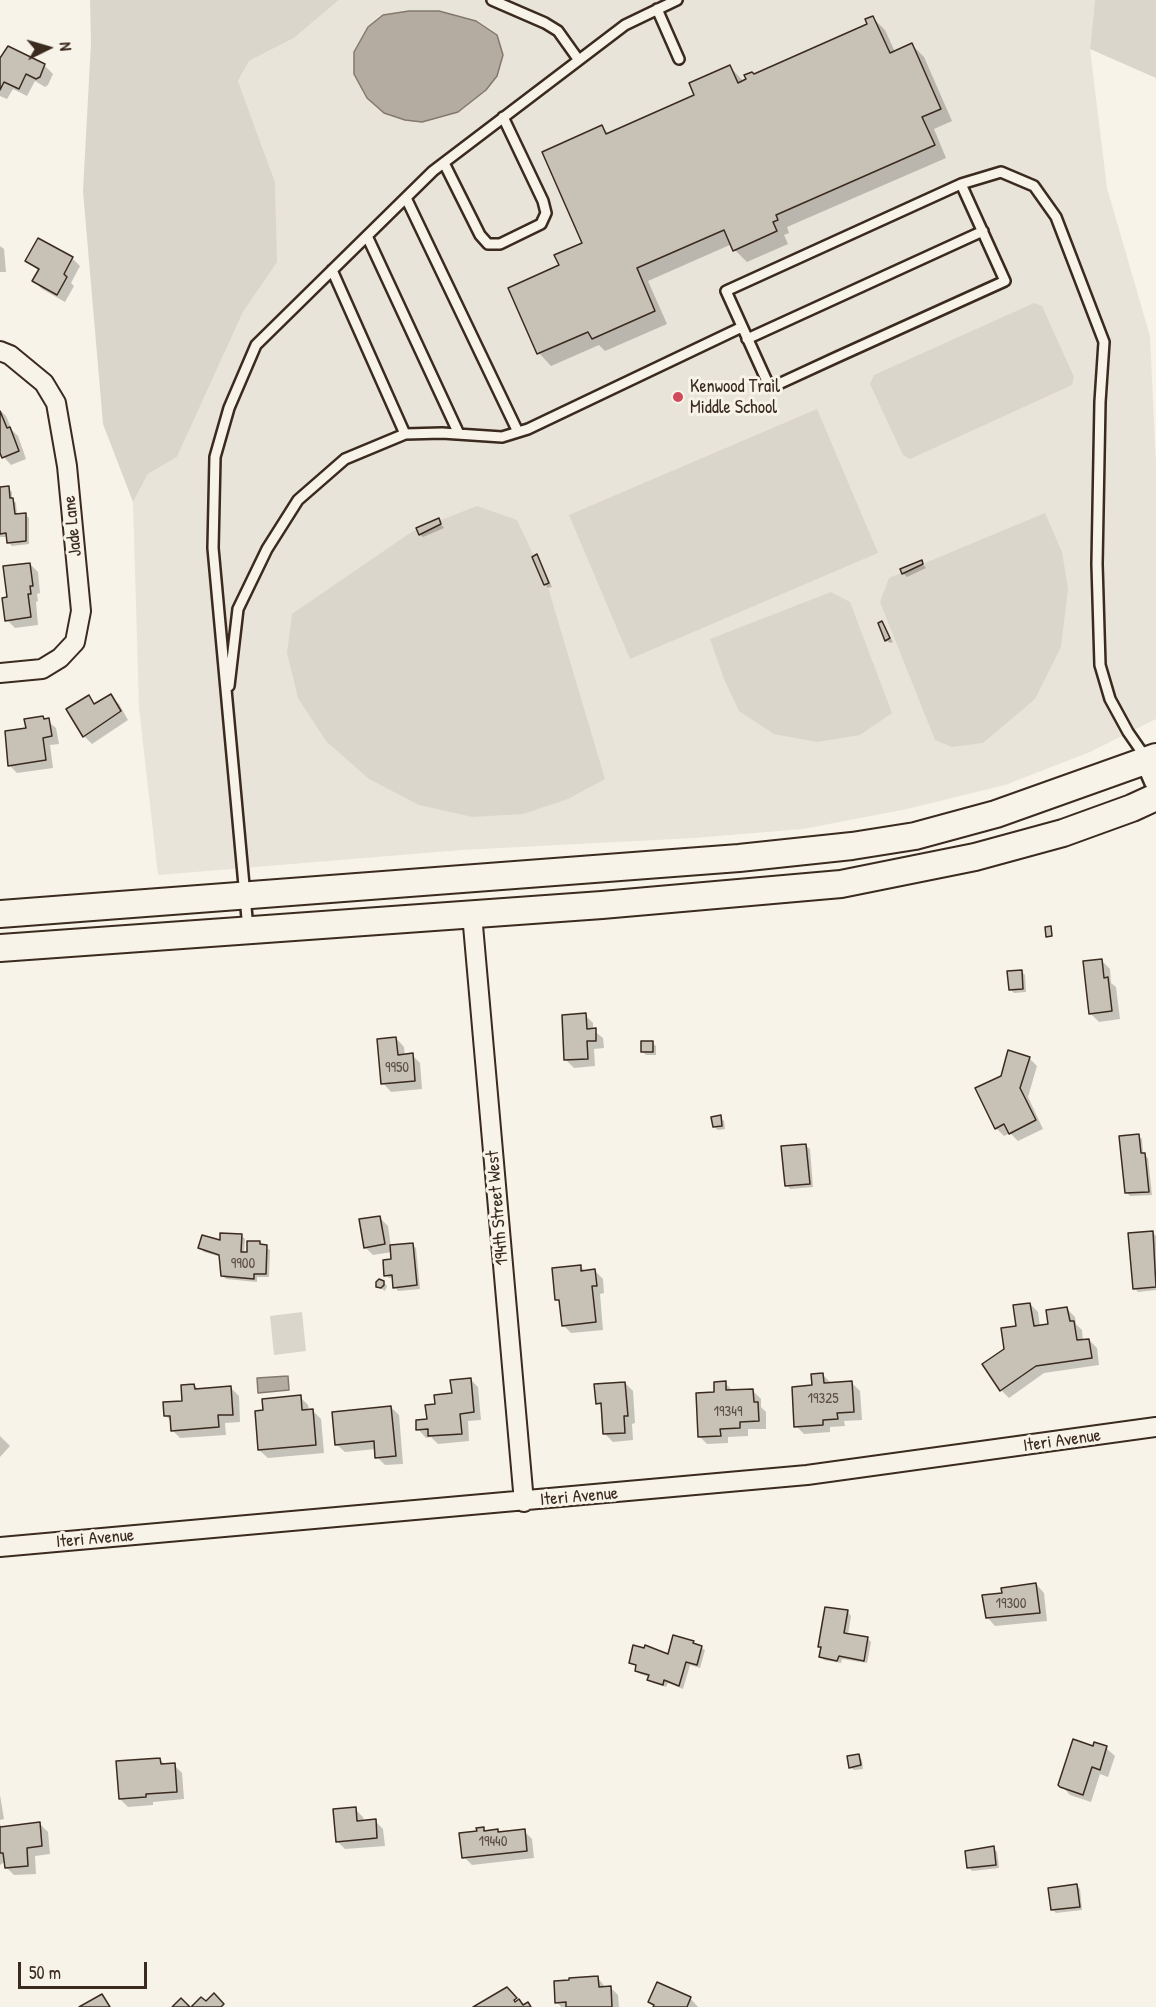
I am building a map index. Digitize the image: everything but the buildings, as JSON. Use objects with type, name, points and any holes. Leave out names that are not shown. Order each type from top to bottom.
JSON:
[{"type":"main road","points":[[0,914],[727,859],[852,846],[915,836],[1153,766]]},
{"type":"main road","points":[[0,948],[472,914],[841,884],[975,857],[1064,833],[1156,797]]},
{"type":"street","name":"Jade Lane","points":[[0,351],[10,355],[44,383],[56,403],[67,466],[81,611],[75,642],[60,658],[42,669],[0,673]]},
{"type":"street","name":"194th Street West","points":[[472,914],[524,1502]]},
{"type":"street","name":"Iteri Avenue","points":[[0,1547],[807,1475],[1156,1427]]},
{"type":"lane","points":[[492,0],[558,31],[578,59]]},
{"type":"lane","points":[[248,930],[213,548],[215,457],[229,408],[256,345],[444,163],[625,25],[677,0]]},
{"type":"lane","points":[[657,9],[679,59]]},
{"type":"lane","points":[[444,163],[480,235],[488,244],[500,244],[541,224],[546,213],[543,201],[502,117]]},
{"type":"lane","points":[[962,184],[1005,281],[984,291],[770,388],[726,291],[962,184],[1001,172],[1034,186],[1056,217],[1104,342],[1100,402],[1097,564],[1100,665],[1110,699],[1128,732],[1153,766]]},
{"type":"lane","points":[[406,198],[518,432]]},
{"type":"lane","points":[[747,339],[983,231]]},
{"type":"lane","points":[[367,236],[459,434]]},
{"type":"lane","points":[[332,270],[405,434]]},
{"type":"lane","points":[[227,705],[238,609],[267,549],[298,500],[345,459],[405,434],[502,437],[528,429],[742,327]]},
{"type":"shaded area","points":[[90,0],[339,0],[294,38],[249,61],[238,81],[275,182],[277,262],[243,312],[177,457],[148,474],[133,502],[103,424],[83,191],[91,43]]},
{"type":"shaded area","name":"Kenwood Trail Middle School","points":[[339,0],[1095,0],[1090,49],[1107,188],[1150,336],[1156,464],[1156,719],[1090,752],[1005,785],[907,809],[803,829],[694,838],[462,850],[158,875],[139,708],[133,502],[148,474],[177,457],[243,312],[276,262],[275,182],[238,81],[249,61],[294,38]]},
{"type":"shaded area","points":[[1095,0],[1156,0],[1156,78],[1090,49]]},
{"type":"shaded area","points":[[409,11],[439,11],[476,21],[497,35],[503,55],[497,76],[486,90],[458,112],[422,122],[405,120],[384,113],[367,98],[354,74],[354,52],[368,27],[383,15]]},
{"type":"shaded area","points":[[1034,303],[1042,306],[1074,377],[1072,385],[910,459],[903,455],[870,384],[874,375]]},
{"type":"shaded area","points":[[817,409],[878,553],[630,659],[569,515]]},
{"type":"shaded area","points":[[477,506],[517,520],[547,584],[605,779],[568,799],[523,814],[472,817],[419,805],[369,779],[326,741],[298,698],[287,653],[292,614],[413,531]]},
{"type":"shaded area","points":[[1045,513],[1062,552],[1068,589],[1061,647],[1035,699],[983,743],[952,747],[935,740],[880,602],[889,578]]},
{"type":"shaded area","points":[[831,592],[850,602],[892,713],[860,735],[817,742],[774,734],[739,711],[724,679],[710,639]]},
{"type":"shaded area","points":[[302,1312],[306,1351],[274,1355],[270,1316]]},
{"type":"shaded area","points":[[288,1376],[289,1390],[258,1393],[257,1378]]},
{"type":"place","name":"Kenwood Trail Middle School","points":[[678,397]]}]
